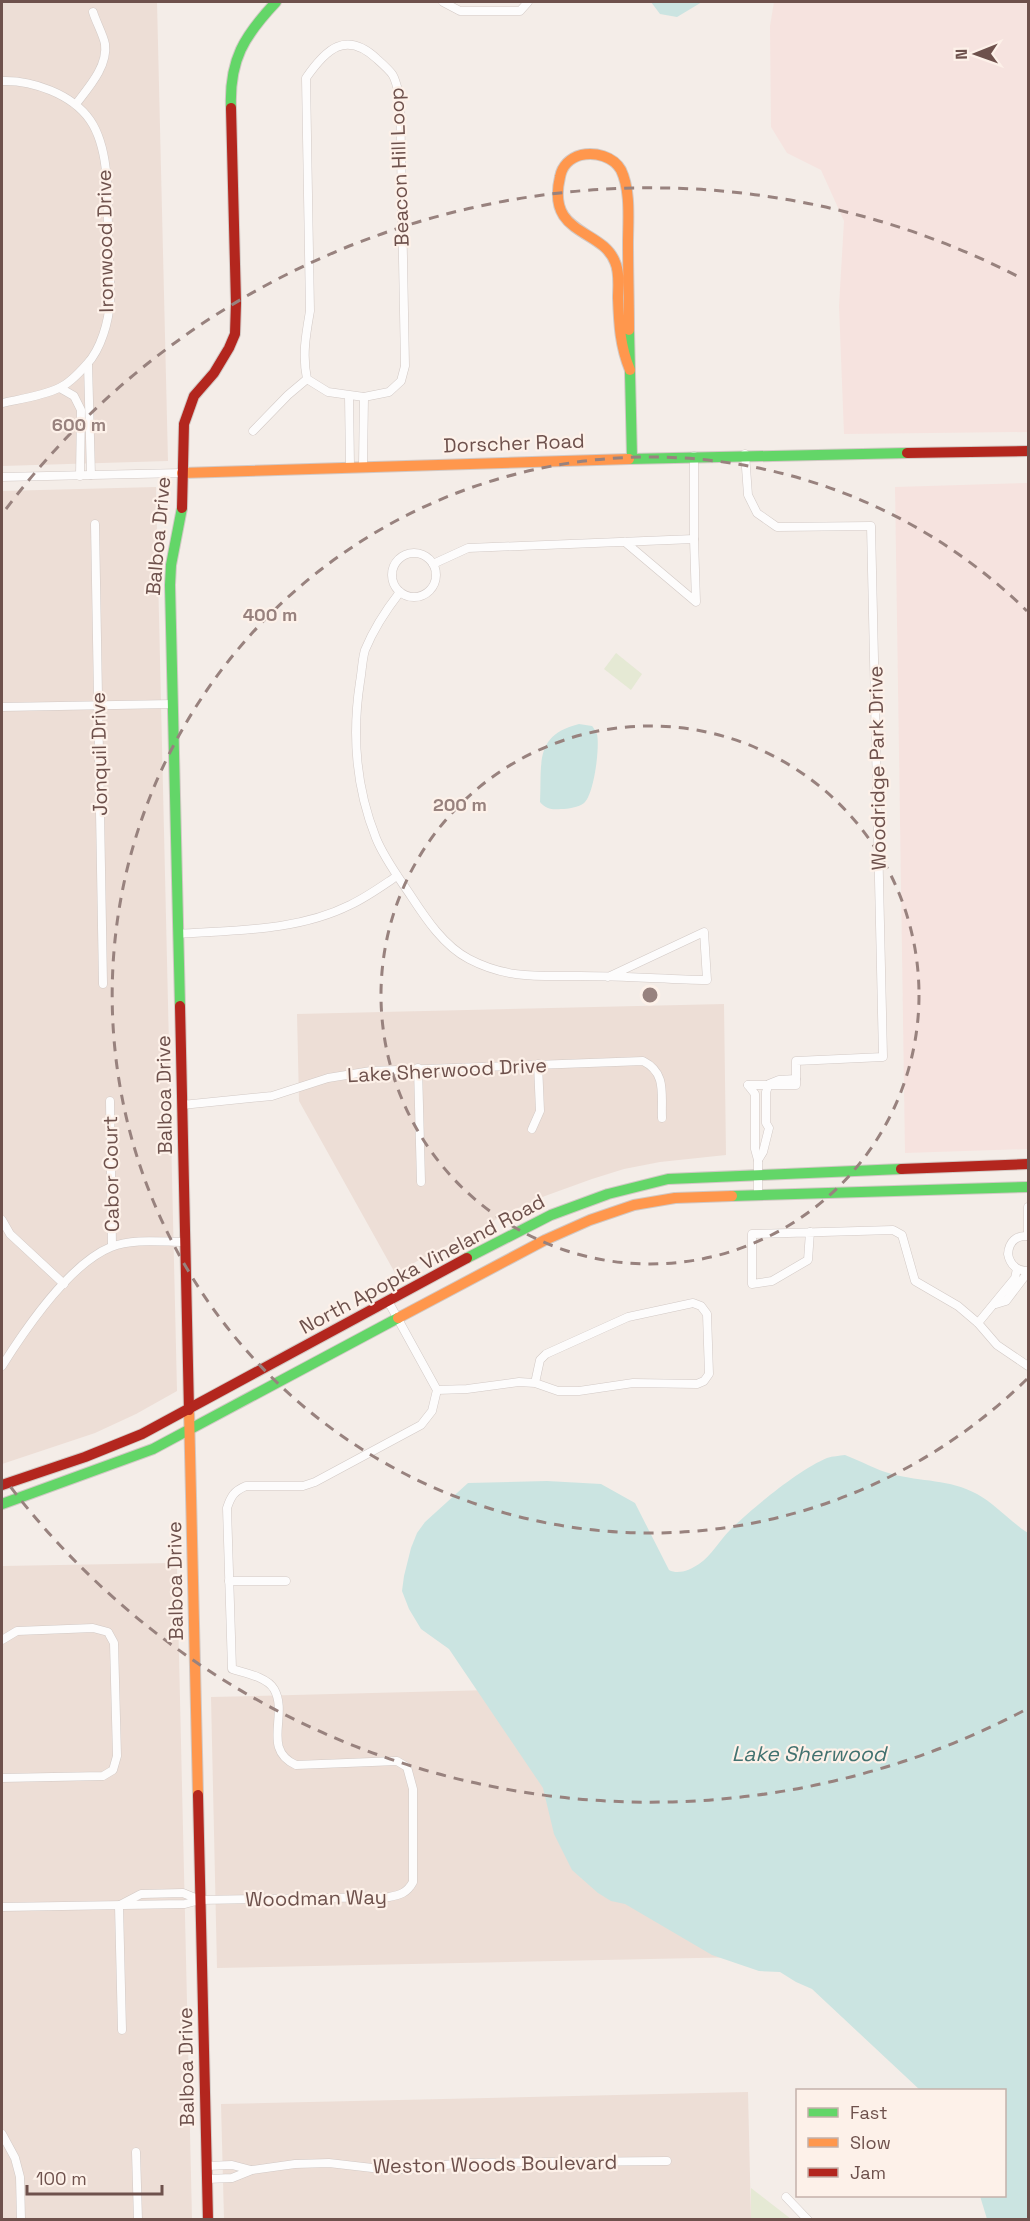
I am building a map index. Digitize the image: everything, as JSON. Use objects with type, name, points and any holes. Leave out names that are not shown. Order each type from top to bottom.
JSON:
[{"type":"street","name":"Balboa Drive","points":[[208,2220],[170,585],[173,554],[182,513],[182,440],[188,408],[194,396],[223,360],[235,334],[230,87],[232,72],[244,38],[276,2]]},
{"type":"street","points":[[443,2],[460,11],[520,11],[528,2]]},
{"type":"street","points":[[76,104],[104,61],[105,44],[93,12]]},
{"type":"street","name":"Beacon Hill Loop","points":[[354,43],[365,48],[395,75],[400,98],[405,366],[401,381],[389,392],[364,397],[349,396],[328,392],[307,379],[304,365],[310,311],[306,78],[316,63],[335,47],[354,43]]},
{"type":"street","name":"Ironwood Drive","points":[[2,81],[15,80],[44,88],[76,104],[90,120],[99,136],[106,167],[110,301],[105,327],[88,364],[60,388],[2,403]]},
{"type":"street","points":[[630,370],[620,345],[617,275],[614,258],[608,249],[572,226],[559,208],[560,174],[568,162],[581,155],[597,155],[610,159],[620,168],[625,180],[630,370],[632,458]]},
{"type":"street","points":[[88,364],[91,475]]},
{"type":"street","points":[[253,431],[307,379]]},
{"type":"street","points":[[60,388],[74,396],[81,410],[80,476]]},
{"type":"street","points":[[349,396],[350,466]]},
{"type":"street","points":[[363,465],[364,397]]},
{"type":"street","name":"Dorscher Road","points":[[2,477],[745,454],[1029,451]]},
{"type":"street","name":"Woodridge Park Drive","points":[[745,454],[748,495],[757,513],[777,527],[871,526],[883,1057],[796,1061],[796,1082],[779,1080],[769,1084],[748,1085],[755,1094],[755,1149],[759,1160]]},
{"type":"street","points":[[625,542],[696,602],[694,456]]},
{"type":"street","name":"Jonquil Drive","points":[[95,524],[103,984]]},
{"type":"street","points":[[433,564],[468,549],[694,539]]},
{"type":"street","points":[[416,553],[428,558],[433,564],[436,580],[428,593],[415,597],[400,592],[393,580],[393,573],[399,559],[416,553]]},
{"type":"street","points":[[400,592],[377,625],[364,653],[356,708],[357,762],[362,800],[377,840],[397,876],[424,916],[453,948],[470,960],[502,972],[543,977],[707,980],[704,932],[608,977]]},
{"type":"street","points":[[2,707],[173,704]]},
{"type":"street","points":[[178,934],[268,928],[317,918],[351,905],[397,876]]},
{"type":"street","name":"Lake Sherwood Drive","points":[[182,1105],[272,1096],[328,1078],[371,1071],[643,1062],[652,1066],[661,1076],[662,1118]]},
{"type":"street","points":[[532,1129],[540,1111],[538,1064]]},
{"type":"street","points":[[418,1068],[421,1182]]},
{"type":"street","name":"Woodridge Park Drive","points":[[758,1194],[759,1160],[768,1128],[766,1092],[769,1084]]},
{"type":"street","name":"Cabor Court","points":[[110,1101],[112,1246]]},
{"type":"street","name":"North Apopka Vineland Road","points":[[2,1485],[86,1457],[142,1434],[492,1244],[551,1215],[608,1194],[668,1179],[1029,1164]]},
{"type":"street","name":"North Apopka Vineland Road","points":[[2,1504],[153,1449],[544,1240],[634,1204],[675,1198],[758,1194],[1029,1187]]},
{"type":"street","points":[[995,1304],[1006,1301],[1029,1271],[1017,1269],[1009,1260],[1008,1248],[1016,1238],[1028,1236],[1029,1207]]},
{"type":"street","points":[[2,1220],[10,1234],[64,1284]]},
{"type":"street","points":[[810,1232],[808,1260],[772,1281],[752,1284],[752,1234],[810,1232],[893,1230],[902,1235],[915,1281],[958,1306],[978,1323],[997,1345],[1029,1366]]},
{"type":"street","points":[[2,1366],[25,1331],[86,1261],[112,1246],[135,1242],[185,1242]]},
{"type":"street","points":[[978,1323],[1015,1278],[1017,1269]]},
{"type":"street","points":[[286,1581],[229,1581],[227,1508],[231,1495],[246,1486],[303,1486],[315,1482],[421,1425],[432,1412],[437,1390],[388,1301]]},
{"type":"street","points":[[437,1390],[466,1389],[498,1383],[535,1383],[558,1391],[579,1391],[633,1383],[697,1384],[704,1381],[709,1374],[707,1314],[701,1306],[693,1303],[628,1317],[546,1354],[540,1360],[535,1383]]},
{"type":"street","name":"Woodman Way","points":[[2,1907],[119,1906],[141,1894],[183,1893],[200,1900],[389,1898],[402,1895],[413,1882],[413,1789],[407,1767],[397,1761],[296,1764],[286,1760],[279,1752],[277,1702],[274,1689],[264,1680],[232,1669],[229,1581]]},
{"type":"street","points":[[2,1640],[17,1631],[93,1628],[108,1632],[114,1644],[117,1756],[113,1770],[103,1776],[2,1778]]},
{"type":"street","points":[[119,1906],[122,2030]]},
{"type":"street","points":[[2,2134],[15,2158],[20,2177],[21,2220]]},
{"type":"street","points":[[136,2152],[138,2220]]},
{"type":"street","name":"Weston Woods Boulevard","points":[[207,2179],[232,2178],[252,2170],[295,2164],[329,2163],[381,2169],[410,2169],[464,2163],[667,2161]]},
{"type":"street","name":"Weston Woods Boulevard","points":[[206,2166],[232,2165],[252,2170]]},
{"type":"street","points":[[786,2197],[808,2220]]},
{"type":"shaded area","points":[[2,2],[157,2],[168,461],[2,466]]},
{"type":"shaded area","points":[[774,2],[1028,2],[1028,432],[844,434],[839,306],[844,221],[821,170],[787,153],[771,127],[770,26]]},
{"type":"shaded area","points":[[1028,483],[1028,1149],[905,1153],[895,487]]},
{"type":"shaded area","points":[[156,487],[177,1391],[95,1433],[2,1464],[2,491]]},
{"type":"shaded area","points":[[724,1004],[726,1155],[660,1162],[624,1169],[592,1179],[512,1211],[395,1273],[299,1101],[297,1014]]},
{"type":"shaded area","points":[[173,1563],[177,1569],[192,2219],[2,2219],[2,1566]]},
{"type":"shaded area","points":[[738,1684],[745,1957],[217,1968],[211,1697]]},
{"type":"shaded area","points":[[748,2092],[751,2219],[224,2219],[221,2104]]},
{"type":"green space","points":[[616,653],[642,674],[631,690],[604,669]]},
{"type":"green space","points":[[751,2188],[791,2219],[751,2219]]},
{"type":"water","points":[[651,2],[702,2],[677,17],[660,14]]},
{"type":"water","points":[[579,724],[592,726],[597,734],[597,759],[591,791],[584,803],[579,806],[567,809],[549,808],[540,802],[543,752],[554,735]]},
{"type":"water","name":"Lake Sherwood","points":[[845,1455],[892,1474],[967,1489],[984,1498],[1028,1533],[1028,2219],[987,2219],[980,2197],[1006,2197],[1006,2089],[919,2089],[812,1989],[780,1972],[759,1971],[712,1955],[625,1904],[611,1901],[598,1893],[572,1870],[554,1834],[543,1788],[449,1649],[421,1629],[402,1591],[411,1548],[417,1533],[425,1522],[468,1483],[547,1481],[601,1484],[635,1503],[669,1570],[680,1572],[699,1564],[739,1521],[763,1501],[790,1480],[827,1458]]},
{"type":"traffic: fast","points":[[231,108],[233,76],[241,50],[255,26],[276,2]]},
{"type":"traffic: fast","points":[[629,330],[632,458]]},
{"type":"traffic: fast","points":[[629,459],[907,453]]},
{"type":"traffic: fast","points":[[180,1006],[170,585],[171,565],[182,508]]},
{"type":"traffic: fast","points":[[467,1258],[551,1215],[608,1194],[668,1179],[901,1169]]},
{"type":"traffic: fast","points":[[732,1196],[1028,1187]]},
{"type":"traffic: fast","points":[[2,1504],[153,1449],[398,1318]]},
{"type":"traffic: slow","points":[[629,330],[628,206],[624,178],[618,165],[609,158],[592,154],[581,155],[567,163],[561,173],[558,196],[561,210],[577,229],[608,251],[617,266],[621,335],[630,370]]},
{"type":"traffic: slow","points":[[182,473],[629,459]]},
{"type":"traffic: slow","points":[[398,1318],[545,1240],[590,1220],[634,1205],[675,1198],[732,1196]]},
{"type":"traffic: slow","points":[[189,1410],[198,1795]]},
{"type":"traffic: jam","points":[[182,508],[184,424],[194,396],[214,373],[235,334],[231,108]]},
{"type":"traffic: jam","points":[[907,453],[1028,451]]},
{"type":"traffic: jam","points":[[180,1006],[189,1410]]},
{"type":"traffic: jam","points":[[901,1169],[1028,1164]]},
{"type":"traffic: jam","points":[[2,1485],[85,1457],[142,1434],[467,1258]]},
{"type":"traffic: jam","points":[[198,1795],[208,2220]]}]
